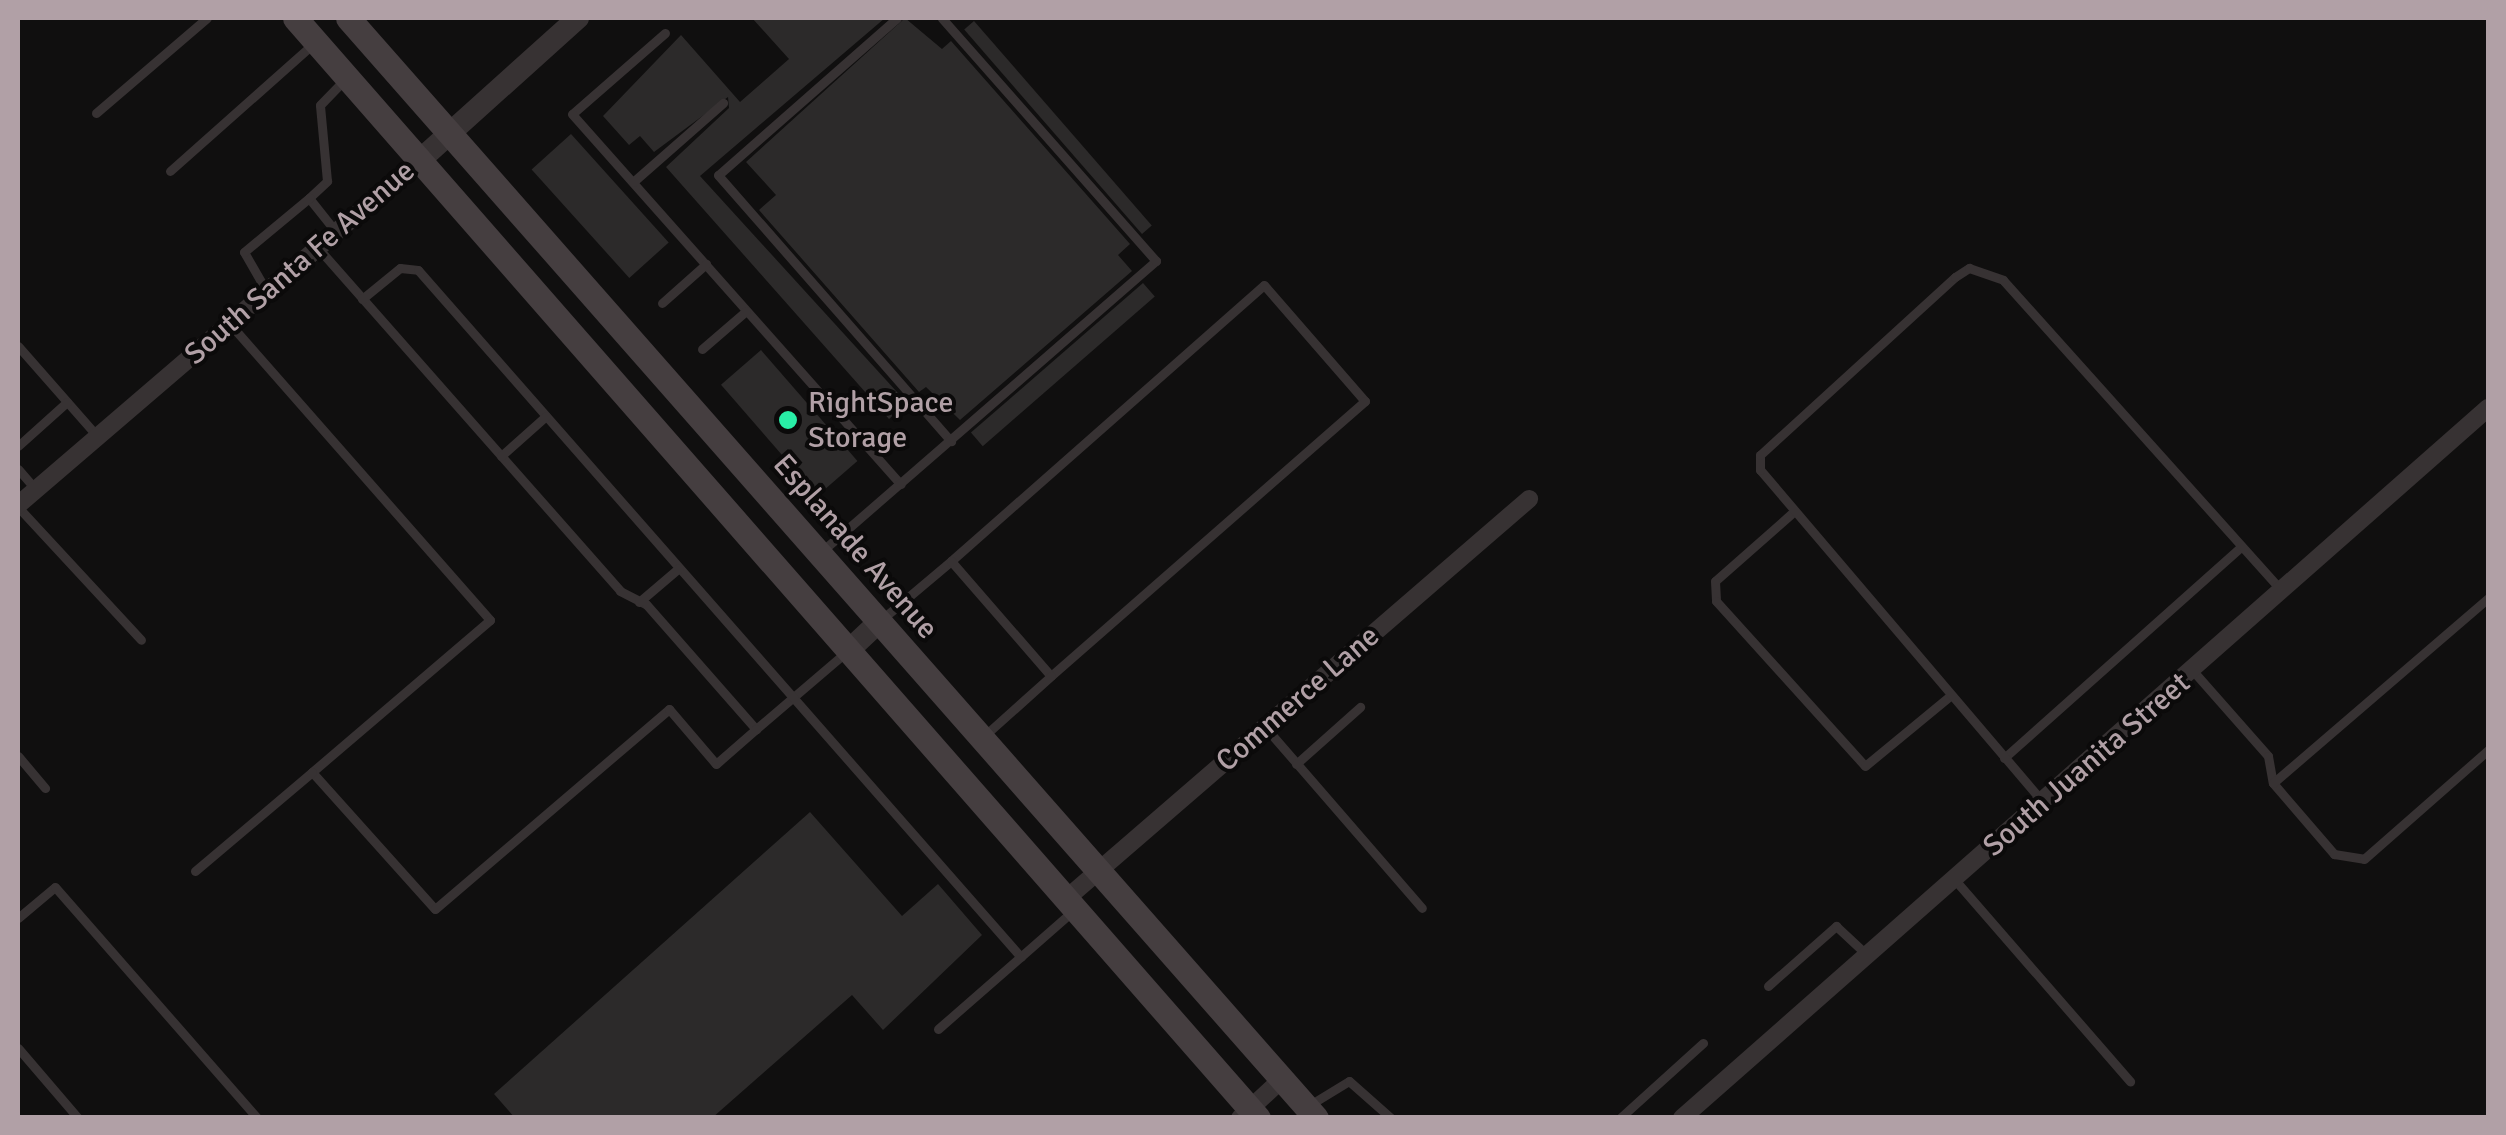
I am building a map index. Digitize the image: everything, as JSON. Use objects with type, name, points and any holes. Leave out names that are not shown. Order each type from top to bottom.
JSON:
[{"type":"main road","points":[[296,18],[1070,904],[1249,1115]]},
{"type":"main road","name":"Esplanade Avenue","points":[[348,18],[1311,1112]]},
{"type":"main road","points":[[698,480],[730,454]]},
{"type":"street","name":"South Santa Fe Avenue","points":[[18,506],[578,18]]},
{"type":"street","name":"South Juanita Street","points":[[1694,1114],[1867,956],[2284,593],[2488,408]]},
{"type":"street","name":"Commerce Lane","points":[[1070,904],[1098,872],[1529,498]]},
{"type":"street","points":[[848,650],[879,622]]},
{"type":"street","points":[[1249,1115],[1282,1079]]},
{"type":"lane","points":[[96,113],[207,18]]},
{"type":"lane","points":[[897,18],[718,176],[951,441]]},
{"type":"lane","points":[[818,554],[1156,261],[942,18]]},
{"type":"lane","points":[[664,33],[572,114],[901,484]]},
{"type":"lane","points":[[170,172],[315,42]]},
{"type":"lane","points":[[267,292],[244,252],[327,181],[320,106],[346,78]]},
{"type":"lane","points":[[633,182],[723,103]]},
{"type":"lane","points":[[309,198],[336,232]]},
{"type":"lane","points":[[318,248],[501,456],[756,729]]},
{"type":"lane","points":[[662,303],[706,264]]},
{"type":"lane","points":[[362,299],[400,268],[418,270],[1021,957]]},
{"type":"lane","points":[[2044,803],[1768,488],[1760,455],[1970,268],[2003,280],[2284,593]]},
{"type":"lane","points":[[879,622],[1264,285],[1364,401],[982,739]]},
{"type":"lane","points":[[702,350],[746,310]]},
{"type":"lane","points":[[195,872],[490,620],[230,324]]},
{"type":"lane","points":[[18,346],[98,437]]},
{"type":"lane","points":[[18,446],[67,402]]},
{"type":"lane","points":[[501,456],[546,416]]},
{"type":"lane","points":[[18,469],[36,490]]},
{"type":"lane","points":[[18,506],[141,640]]},
{"type":"lane","points":[[1791,514],[1715,582],[1716,601],[1865,766],[1950,696]]},
{"type":"lane","points":[[2004,758],[2241,548]]},
{"type":"lane","points":[[951,561],[1051,676]]},
{"type":"lane","points":[[639,602],[679,568]]},
{"type":"lane","points":[[2273,784],[2488,598]]},
{"type":"lane","points":[[312,772],[435,909],[668,709],[716,764],[848,650]]},
{"type":"lane","points":[[2194,672],[2268,756],[2273,784],[2334,854],[2364,859],[2488,750]]},
{"type":"lane","points":[[1296,764],[1360,708]]},
{"type":"lane","points":[[1266,728],[1422,908]]},
{"type":"lane","points":[[18,756],[45,788]]},
{"type":"lane","points":[[1955,880],[2130,1082]]},
{"type":"lane","points":[[18,918],[55,886],[257,1118]]},
{"type":"lane","points":[[938,1030],[1021,957],[1070,904]]},
{"type":"lane","points":[[1768,986],[1836,926],[1867,956]]},
{"type":"lane","points":[[1620,1118],[1704,1044]]},
{"type":"lane","points":[[18,1048],[78,1118]]},
{"type":"lane","points":[[1311,1112],[1349,1080],[1391,1118]]},
{"type":"building","points":[[752,18],[885,18],[700,176],[907,403],[889,419],[666,167],[729,108],[728,97],[654,152],[640,136],[629,145],[603,116],[681,35],[740,102],[789,59]]},
{"type":"building","points":[[905,18],[942,49],[951,41],[1130,244],[1118,255],[1132,271],[960,420],[926,387],[919,392],[759,210],[776,195],[746,162]]},
{"type":"building","points":[[974,21],[1152,226],[1142,234],[964,30]]},
{"type":"building","points":[[571,134],[669,242],[629,278],[532,169]]},
{"type":"building","points":[[1143,283],[1155,297],[983,446],[971,433]]},
{"type":"building","name":"RightSpace Storage","points":[[761,350],[857,461],[817,496],[721,385]]},
{"type":"building","points":[[810,812],[902,916],[938,884],[982,935],[883,1030],[852,995],[712,1118],[515,1118],[494,1094]]},
{"type":"place","name":"RightSpace Storage","points":[[788,420]]}]
